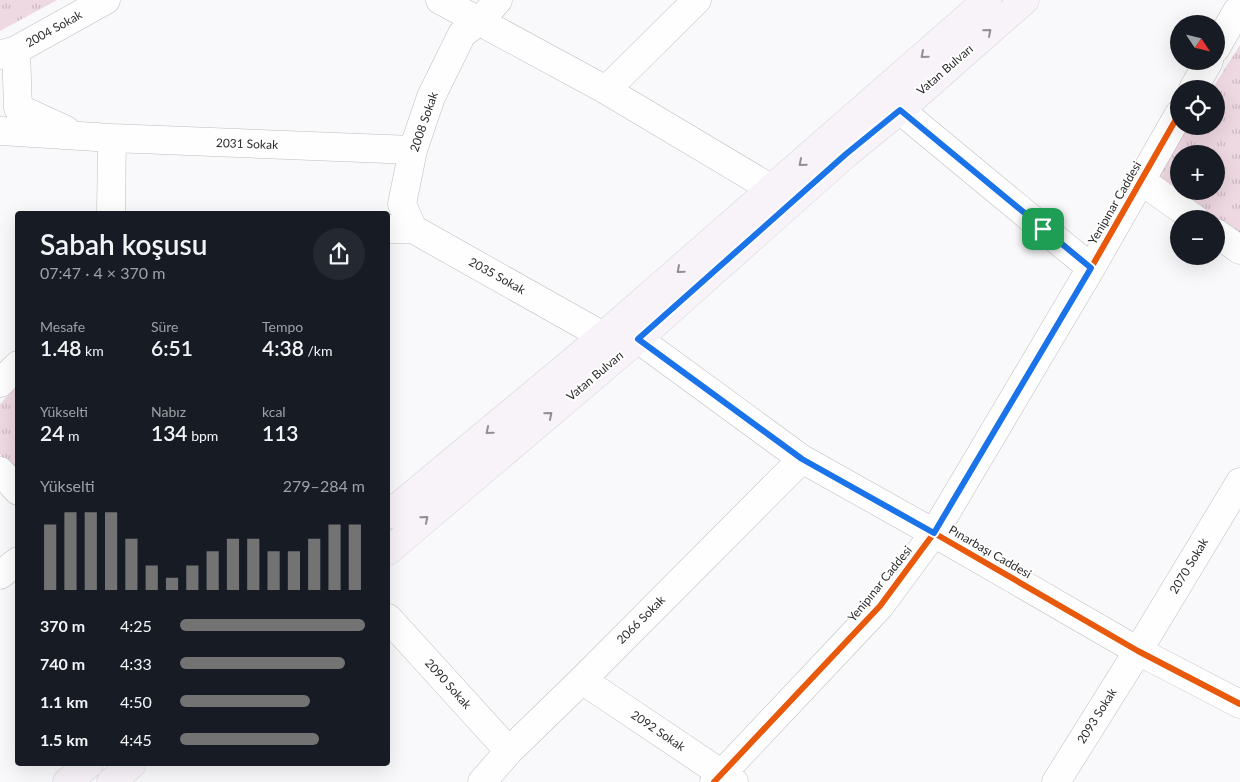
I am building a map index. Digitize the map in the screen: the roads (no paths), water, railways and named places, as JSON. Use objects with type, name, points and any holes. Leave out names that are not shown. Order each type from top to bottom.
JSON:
[{"type":"main road","name":"Vatan Bulvarı","points":[[391,506],[604,336],[987,0]]},
{"type":"main road","name":"Vatan Bulvarı","points":[[390,549],[638,339],[846,154],[900,110],[1025,0]]},
{"type":"main road","points":[[67,782],[87,766]]},
{"type":"main road","points":[[111,782],[130,766]]},
{"type":"street","name":"2004 Sokak","points":[[8,53],[106,0]]},
{"type":"street","points":[[440,0],[606,90],[772,189]]},
{"type":"street","name":"2008 Sokak","points":[[400,229],[402,204],[413,150],[431,97],[462,34],[480,21],[498,0]]},
{"type":"street","points":[[606,90],[697,0]]},
{"type":"street","points":[[1225,27],[1233,8]]},
{"type":"street","points":[[8,53],[18,108],[81,137]]},
{"type":"street","points":[[900,110],[1091,268]]},
{"type":"street","name":"Yenipınar Caddesi","points":[[724,779],[880,606],[934,533],[1091,268],[1170,130]]},
{"type":"street","name":"2031 Sokak","points":[[0,131],[81,137],[413,150]]},
{"type":"street","points":[[111,211],[112,138]]},
{"type":"street","points":[[1150,188],[1182,210]]},
{"type":"street","points":[[390,247],[400,229]]},
{"type":"street","name":"2035 Sokak","points":[[400,229],[604,336]]},
{"type":"street","points":[[1225,239],[1240,250]]},
{"type":"street","name":"Pınarbaşı Caddesi","points":[[638,339],[802,459],[1138,650],[1240,704]]},
{"type":"street","points":[[0,383],[15,368]]},
{"type":"street","name":"2066 Sokak","points":[[482,782],[509,750],[582,680],[802,459]]},
{"type":"street","points":[[0,471],[15,488]]},
{"type":"street","name":"2070 Sokak","points":[[1138,650],[1240,482]]},
{"type":"street","points":[[0,575],[15,563]]},
{"type":"street","name":"2090 Sokak","points":[[390,620],[509,750]]},
{"type":"street","name":"2093 Sokak","points":[[1056,782],[1138,650]]},
{"type":"street","name":"2092 Sokak","points":[[582,680],[724,779]]}]
